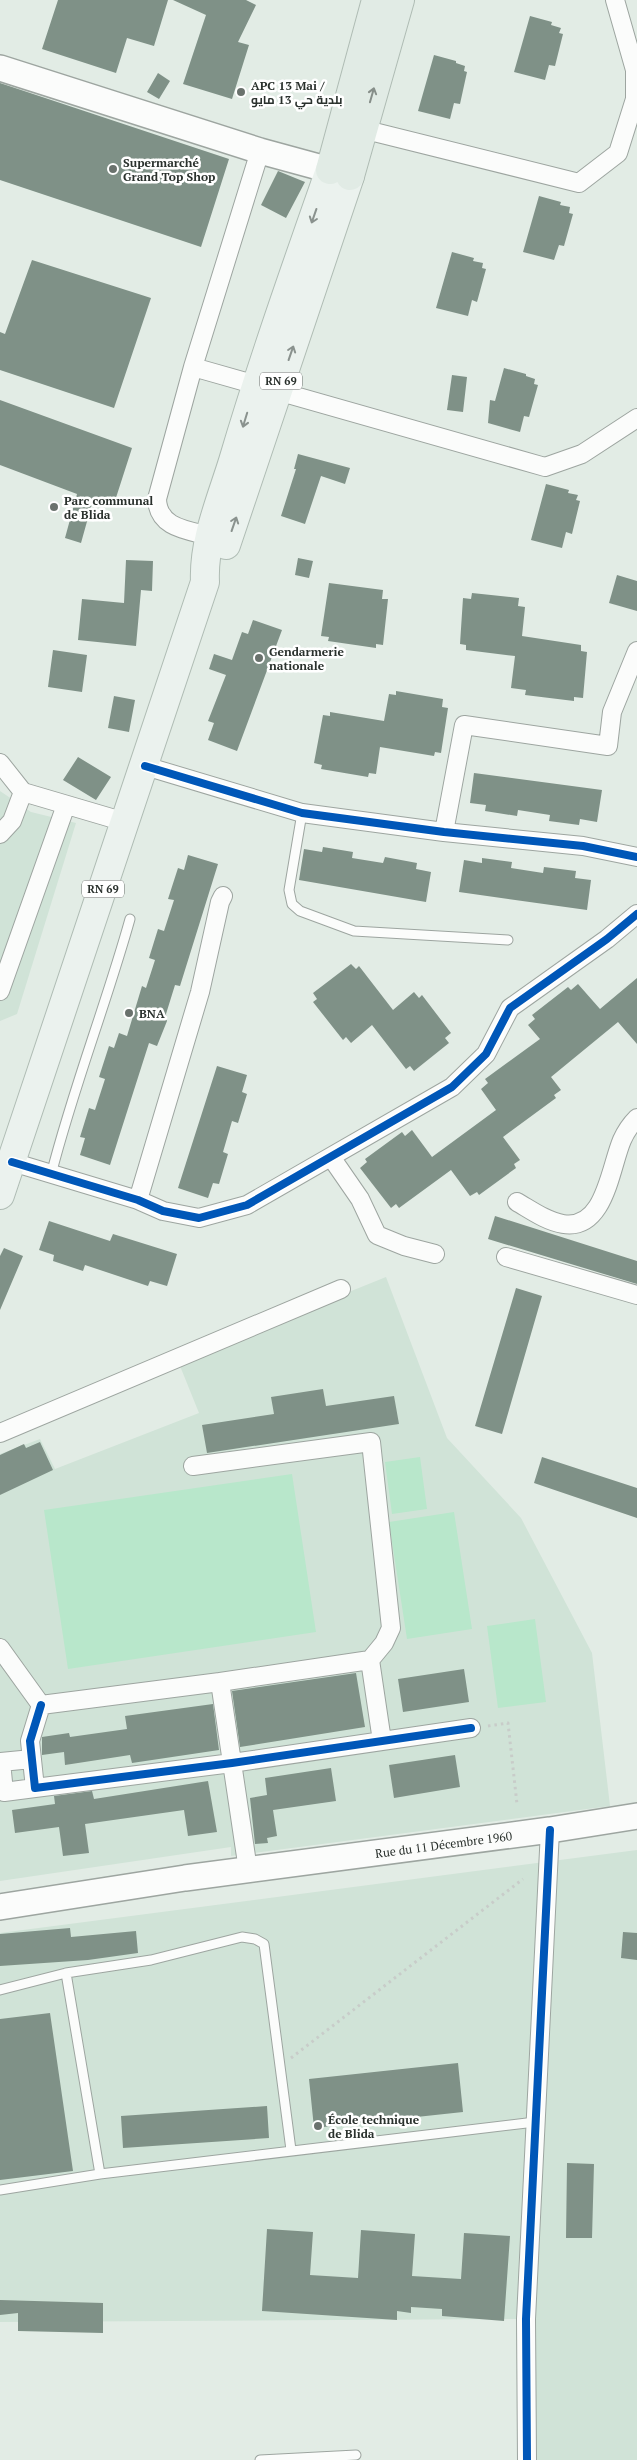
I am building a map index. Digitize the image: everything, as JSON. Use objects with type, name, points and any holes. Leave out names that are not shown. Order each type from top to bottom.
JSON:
[{"type":"highway","name":"RN 69","points":[[340,173],[376,0]]},
{"type":"highway","name":"RN 69","points":[[340,173],[362,129],[400,0]]},
{"type":"main road","points":[[0,68],[260,151],[340,173]]},
{"type":"main road","name":"RN 69","points":[[0,1196],[205,582],[204,569],[210,536],[267,389],[340,173]]},
{"type":"main road","name":"RN 69","points":[[205,582],[214,573],[221,561],[267,389]]},
{"type":"main road","name":"Rue du 11 Décembre 1960","points":[[0,1906],[185,1878],[550,1830],[637,1816]]},
{"type":"main road","name":"Rue du 11 Décembre 1960","points":[[0,1892],[200,1863],[220,1863],[248,1870]]},
{"type":"main road","name":"Rue du 11 Décembre 1960","points":[[0,1921],[209,1891],[221,1887],[248,1870]]},
{"type":"street","points":[[362,129],[579,183],[618,153],[635,99],[635,70],[615,0]]},
{"type":"street","points":[[210,536],[168,524],[157,506],[158,492],[193,367],[260,151]]},
{"type":"street","points":[[193,367],[545,467],[582,454],[637,418]]},
{"type":"street","points":[[444,832],[464,726],[608,746],[612,712],[637,651]]},
{"type":"street","points":[[0,763],[23,792],[125,822]]},
{"type":"street","points":[[145,766],[302,813],[444,832],[583,846],[637,857]]},
{"type":"street","points":[[0,834],[12,821],[23,792]]},
{"type":"street","points":[[0,991],[66,805]]},
{"type":"street","points":[[138,1200],[200,992],[220,902],[223,896]]},
{"type":"street","points":[[12,1162],[138,1200],[162,1211],[199,1218],[247,1205],[452,1088],[486,1054],[510,1008],[607,939],[637,914]]},
{"type":"street","points":[[517,1202],[563,1224],[576,1224],[591,1216],[601,1203],[628,1128],[637,1118]]},
{"type":"street","points":[[331,1157],[360,1199],[377,1236],[404,1246],[435,1254]]},
{"type":"street","points":[[506,1257],[631,1293],[637,1306]]},
{"type":"street","points":[[0,1433],[341,1289]]},
{"type":"street","points":[[41,1705],[370,1660],[384,1643],[391,1628],[371,1442],[193,1466]]},
{"type":"street","points":[[0,1648],[41,1705]]},
{"type":"street","points":[[370,1660],[382,1741]]},
{"type":"street","points":[[220,1682],[248,1870]]},
{"type":"street","points":[[35,1788],[30,1741],[41,1705]]},
{"type":"street","points":[[32,1759],[1,1762],[4,1792],[232,1763],[471,1728]]},
{"type":"street","points":[[527,2460],[526,2319],[550,1830]]},
{"type":"lane","points":[[302,813],[290,890],[292,904],[300,912],[354,931],[508,940]]},
{"type":"lane","points":[[51,1175],[73,1092],[130,919]]},
{"type":"lane","points":[[0,1990],[66,1973],[151,1960],[242,1938],[255,1939],[264,1944],[291,2150]]},
{"type":"lane","points":[[66,1973],[100,2174]]},
{"type":"lane","points":[[0,2190],[100,2174],[535,2122]]},
{"type":"lane","points":[[260,2460],[356,2456]]},
{"type":"path","points":[[471,1728],[508,1723],[517,1804]]},
{"type":"path","points":[[281,2066],[523,1879]]},
{"type":"shaded area","points":[[0,791],[31,812],[76,823],[17,1014],[0,1021]]},
{"type":"shaded area","points":[[386,1277],[447,1438],[521,1518],[592,1653],[610,1806],[231,1856],[231,1847],[0,1881],[0,1454],[40,1439],[55,1469],[199,1413],[178,1361]]},
{"type":"shaded area","name":"École technique de Blida","points":[[637,1850],[637,2460],[517,2460],[526,2319],[0,2322],[0,1933]]},
{"type":"green space","points":[[420,1457],[427,1509],[392,1514],[385,1462]]},
{"type":"green space","points":[[292,1474],[316,1632],[68,1669],[44,1510]]},
{"type":"green space","points":[[454,1512],[472,1629],[407,1639],[389,1522]]},
{"type":"green space","points":[[535,1619],[546,1702],[498,1708],[487,1626]]},
{"type":"building","points":[[58,0],[168,0],[154,46],[127,38],[116,73],[42,49]]},
{"type":"building","points":[[173,0],[246,0],[256,5],[238,42],[249,45],[232,99],[183,84],[206,15]]},
{"type":"building","points":[[530,16],[552,22],[551,25],[561,28],[559,33],[563,34],[555,66],[549,65],[545,80],[514,72]]},
{"type":"building","points":[[434,55],[456,61],[456,63],[465,66],[464,71],[467,72],[460,104],[454,103],[450,119],[418,111]]},
{"type":"building","points":[[158,73],[170,81],[159,99],[147,92]]},
{"type":"building","name":"Supermarché Grand Top Shop","points":[[0,83],[229,159],[201,247],[0,180]]},
{"type":"building","points":[[278,171],[305,182],[286,218],[261,205]]},
{"type":"building","points":[[539,196],[561,202],[560,205],[570,207],[569,213],[573,214],[564,246],[559,245],[554,260],[523,252]]},
{"type":"building","points":[[452,252],[474,258],[473,261],[483,263],[482,268],[486,269],[477,302],[472,300],[468,316],[436,308]]},
{"type":"building","points":[[32,260],[151,298],[114,408],[0,370],[0,332],[5,334]]},
{"type":"building","points":[[504,368],[526,374],[526,376],[535,379],[534,384],[538,385],[529,417],[524,416],[520,432],[488,423],[490,400],[495,401]]},
{"type":"building","points":[[452,375],[467,377],[463,412],[447,410]]},
{"type":"building","points":[[0,400],[132,448],[113,507],[93,500],[81,543],[65,538],[77,494],[0,465]]},
{"type":"building","points":[[298,454],[350,468],[345,484],[321,476],[305,524],[281,516],[296,469],[294,469]]},
{"type":"building","points":[[546,484],[569,490],[568,493],[578,495],[576,500],[580,501],[572,534],[566,532],[562,548],[531,540]]},
{"type":"building","points":[[298,558],[313,561],[309,578],[295,575]]},
{"type":"building","points":[[126,560],[153,561],[152,591],[141,590],[136,646],[78,640],[82,599],[124,603]]},
{"type":"building","points":[[617,575],[637,581],[637,611],[609,603]]},
{"type":"building","points":[[329,583],[383,590],[382,599],[388,599],[383,645],[376,644],[376,648],[328,641],[329,637],[321,636]]},
{"type":"building","points":[[472,593],[519,598],[518,606],[525,607],[522,636],[581,645],[581,651],[587,652],[583,698],[574,697],[574,701],[525,695],[526,690],[511,688],[515,656],[466,650],[466,645],[460,644],[463,598],[471,599]]},
{"type":"building","points":[[253,620],[282,630],[237,751],[208,740],[214,723],[208,721],[226,675],[209,669],[214,654],[232,660],[242,632],[248,634]]},
{"type":"building","points":[[53,650],[87,655],[82,692],[48,687]]},
{"type":"building","points":[[396,691],[443,699],[442,707],[448,708],[441,753],[435,752],[434,756],[380,747],[376,774],[369,773],[368,777],[321,769],[322,765],[314,763],[323,715],[330,716],[330,712],[384,721],[389,694],[396,695]]},
{"type":"building","points":[[114,696],[135,700],[129,732],[108,728]]},
{"type":"building","points":[[78,757],[111,777],[96,800],[63,780]]},
{"type":"building","points":[[474,773],[602,790],[597,822],[580,819],[579,825],[549,821],[550,815],[518,810],[517,816],[485,811],[486,805],[470,803]]},
{"type":"building","points":[[323,847],[353,852],[352,858],[383,863],[385,857],[417,863],[416,869],[431,872],[426,902],[299,880],[304,849],[322,852]]},
{"type":"building","points":[[188,855],[218,864],[180,986],[175,985],[166,1014],[167,1021],[157,1046],[149,1043],[110,1165],[80,1155],[85,1138],[80,1137],[89,1108],[95,1110],[105,1079],[99,1077],[109,1046],[114,1048],[119,1033],[127,1036],[142,986],[146,988],[155,960],[149,958],[158,929],[164,931],[174,900],[168,899],[178,868],[184,870]]},
{"type":"building","points":[[482,858],[512,862],[511,868],[543,873],[544,867],[576,871],[575,878],[591,880],[587,910],[459,892],[464,860],[482,863]]},
{"type":"building","points":[[351,964],[356,969],[359,966],[393,1010],[414,992],[419,998],[422,995],[451,1033],[445,1038],[449,1043],[414,1071],[410,1066],[406,1069],[372,1025],[351,1043],[346,1037],[343,1040],[313,1002],[317,999],[313,993]]},
{"type":"building","points":[[637,978],[637,1044],[618,1022],[551,1077],[561,1090],[554,1095],[556,1098],[503,1137],[520,1160],[514,1164],[516,1168],[479,1195],[477,1192],[470,1196],[451,1170],[399,1208],[396,1204],[391,1208],[360,1168],[367,1162],[365,1159],[402,1132],[405,1136],[412,1130],[432,1157],[496,1110],[481,1089],[488,1083],[485,1079],[540,1039],[528,1025],[535,1019],[532,1015],[568,987],[571,990],[578,984],[600,1009]]},
{"type":"building","points":[[217,1066],[247,1075],[242,1092],[247,1094],[238,1123],[232,1121],[223,1152],[228,1154],[219,1184],[213,1183],[208,1198],[178,1188]]},
{"type":"building","points":[[495,1216],[637,1261],[637,1284],[488,1239]]},
{"type":"building","points":[[49,1221],[110,1241],[113,1234],[177,1254],[167,1286],[150,1281],[148,1286],[85,1265],[83,1271],[53,1261],[54,1255],[39,1250]]},
{"type":"building","points":[[4,1248],[23,1256],[0,1310],[0,1256]]},
{"type":"building","points":[[516,1288],[542,1296],[502,1434],[475,1426]]},
{"type":"building","points":[[323,1389],[326,1406],[394,1396],[399,1424],[207,1453],[202,1425],[274,1414],[271,1397]]},
{"type":"building","points":[[40,1442],[53,1470],[0,1495],[0,1455],[24,1444],[26,1448]]},
{"type":"building","points":[[542,1457],[637,1488],[637,1518],[534,1483]]},
{"type":"building","points":[[464,1669],[469,1702],[403,1712],[398,1679]]},
{"type":"building","points":[[356,1673],[365,1727],[240,1747],[232,1691]]},
{"type":"building","points":[[213,1704],[219,1750],[132,1763],[130,1755],[65,1765],[64,1752],[42,1755],[42,1737],[69,1733],[70,1737],[127,1729],[125,1716]]},
{"type":"building","points":[[455,1755],[460,1787],[394,1798],[389,1765]]},
{"type":"building","points":[[331,1768],[336,1801],[273,1810],[277,1836],[267,1838],[268,1843],[255,1844],[250,1798],[267,1795],[265,1778]]},
{"type":"building","points":[[208,1781],[217,1832],[188,1836],[184,1810],[85,1824],[89,1853],[63,1856],[59,1827],[15,1833],[12,1810],[55,1804],[54,1796],[92,1791],[94,1799]]},
{"type":"building","points":[[70,1928],[71,1937],[136,1931],[138,1953],[88,1960],[0,1966],[0,1934]]},
{"type":"building","points":[[623,1932],[637,1933],[637,1960],[621,1958]]},
{"type":"building","points":[[50,2013],[73,2171],[0,2180],[0,2019]]},
{"type":"building","points":[[458,2063],[463,2112],[314,2128],[309,2079]]},
{"type":"building","points":[[267,2106],[269,2138],[123,2148],[121,2116]]},
{"type":"building","points":[[567,2163],[594,2164],[592,2238],[566,2238]]},
{"type":"building","points":[[267,2229],[313,2232],[310,2275],[358,2278],[361,2230],[415,2234],[412,2276],[461,2279],[464,2233],[510,2236],[504,2321],[442,2316],[442,2309],[411,2307],[411,2313],[397,2311],[397,2320],[262,2311]]},
{"type":"building","points":[[0,2300],[103,2303],[103,2333],[18,2331],[18,2313],[0,2315]]},
{"type":"cycle path","points":[[145,766],[302,813],[444,832],[583,846],[637,857]]},
{"type":"cycle path","points":[[12,1162],[138,1200],[163,1211],[199,1218],[247,1205],[452,1087],[486,1054],[510,1008],[607,939],[637,914]]},
{"type":"cycle path","points":[[41,1705],[30,1741],[35,1788],[232,1763],[471,1728]]},
{"type":"cycle path","points":[[527,2460],[526,2319],[550,1830]]},
{"type":"place","name":"APC 13 Mai / بلدية حي 13 مايو","points":[[241,92]]},
{"type":"place","name":"Supermarché Grand Top Shop","points":[[113,169]]},
{"type":"place","name":"Parc communal de Blida","points":[[54,507]]},
{"type":"place","name":"Gendarmerie nationale","points":[[259,658]]},
{"type":"place","name":"BNA","points":[[129,1013]]},
{"type":"place","name":"École technique de Blida","points":[[318,2126]]}]
